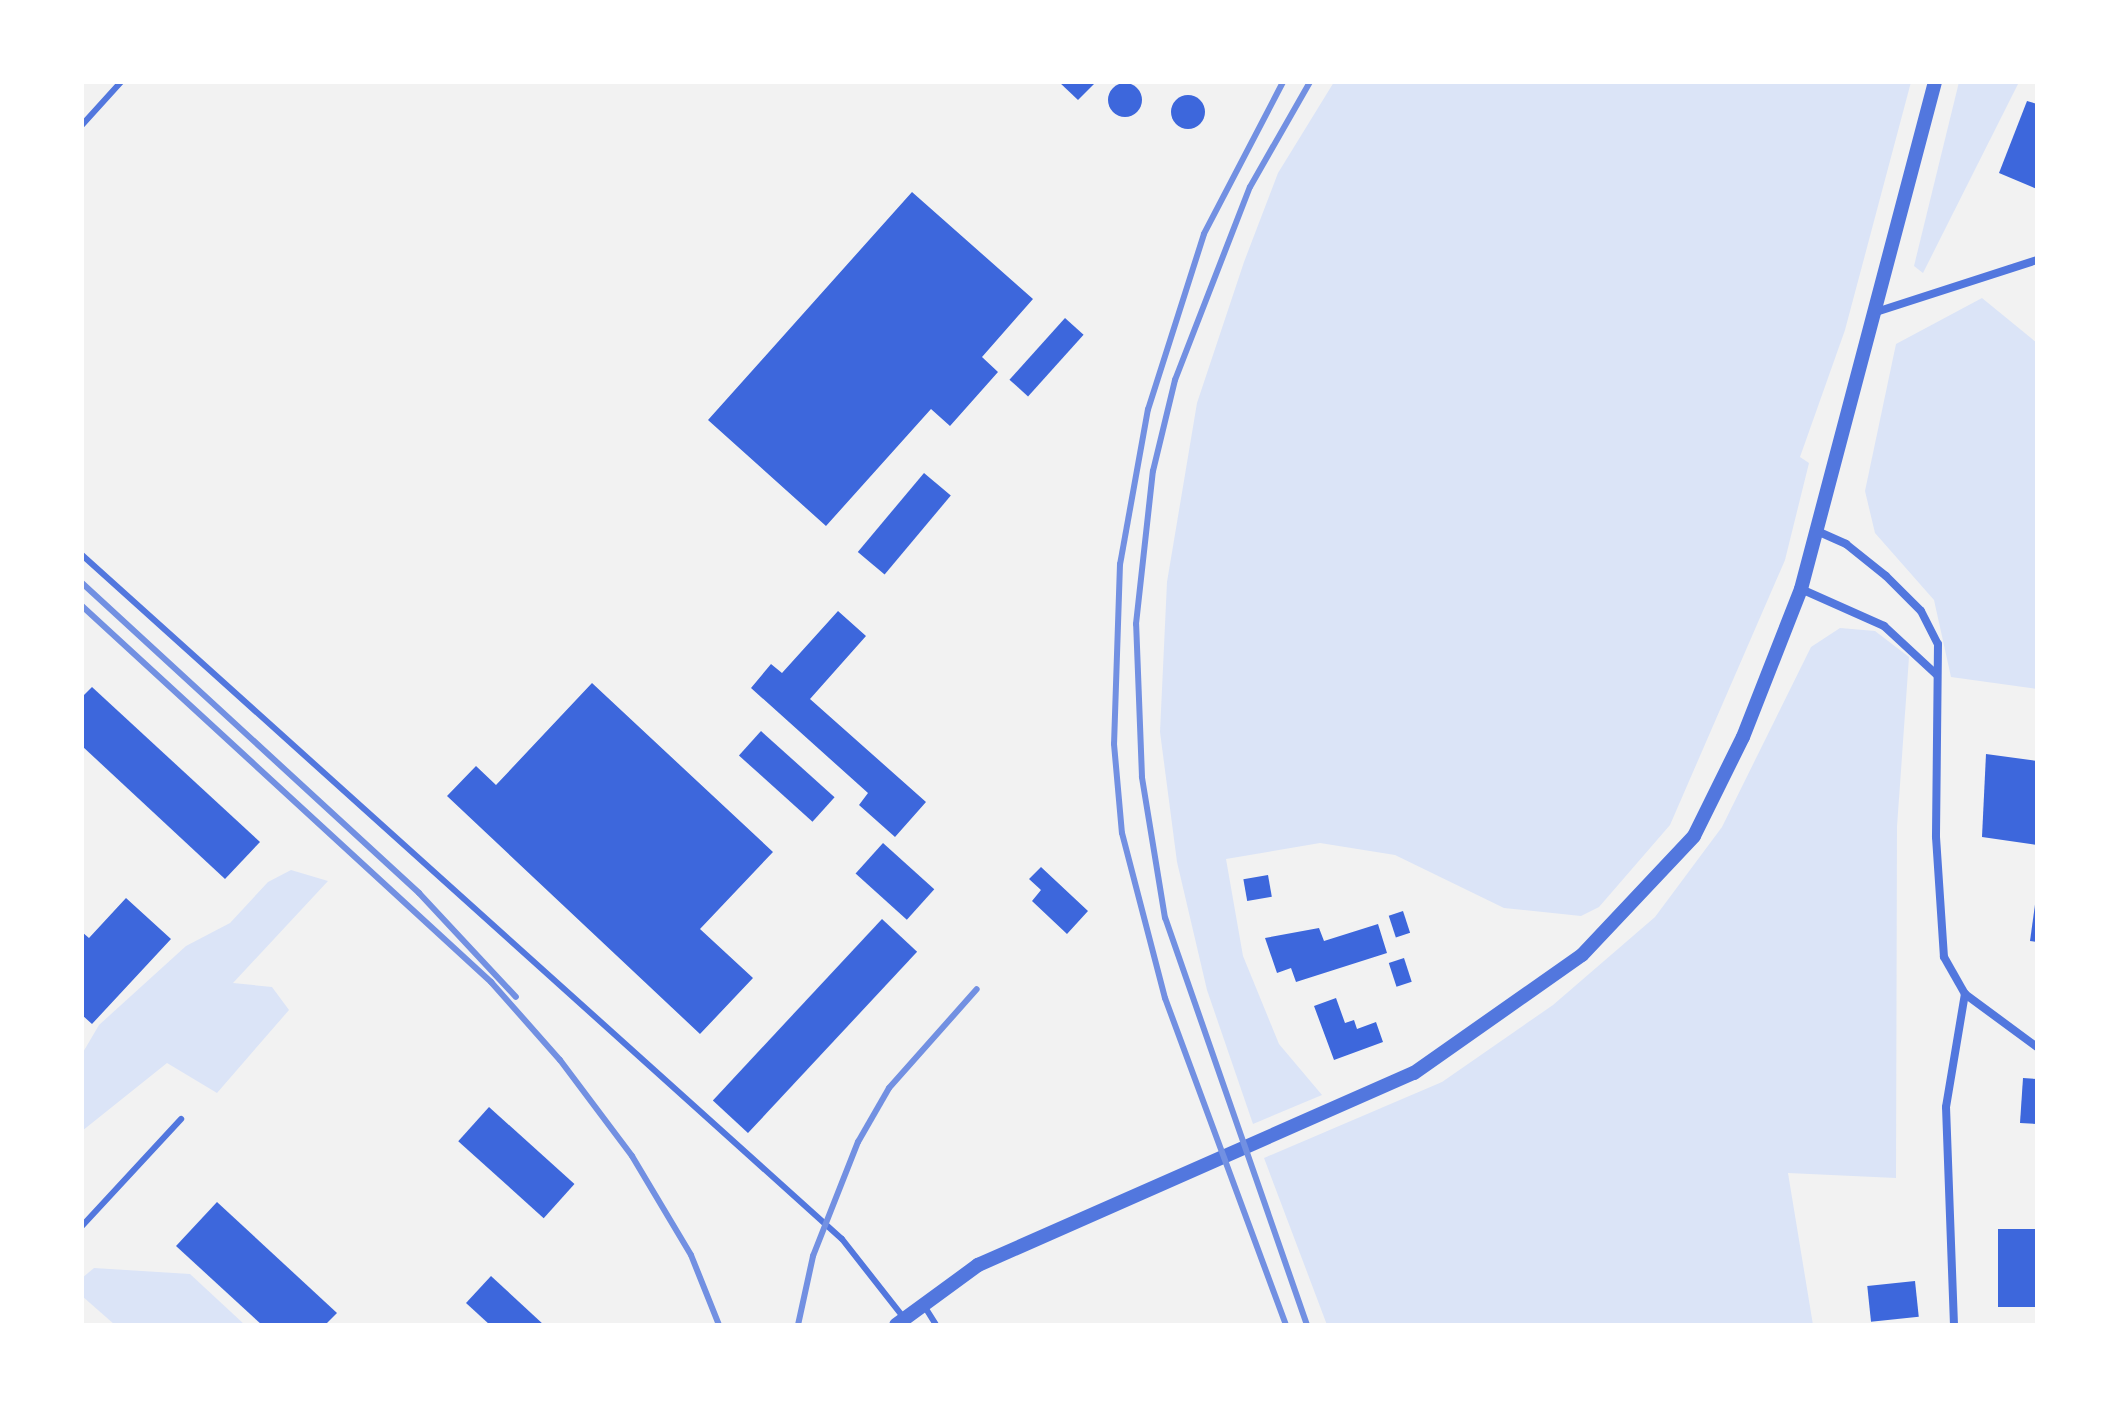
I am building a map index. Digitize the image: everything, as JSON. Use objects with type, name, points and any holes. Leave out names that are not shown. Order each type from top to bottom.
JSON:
[{"type":"street","points":[[900,1321],[978,1265],[1169,1177],[1414,1073],[1475,1036],[1582,955],[1644,896],[1694,836],[1743,737],[1801,589],[1935,82]]},
{"type":"street","points":[[1876,312],[2037,260]]},
{"type":"street","points":[[1817,531],[1846,544],[1921,611],[1938,644],[1944,957],[1965,994],[2037,1047]]},
{"type":"street","points":[[1801,589],[1884,626],[1937,675]]},
{"type":"street","points":[[1954,1325],[1946,1107],[1965,994]]},
{"type":"lane","points":[[82,125],[121,82]]},
{"type":"lane","points":[[82,555],[842,1239],[900,1321]]},
{"type":"lane","points":[[82,1226],[181,1119]]},
{"type":"lane","points":[[923,1304],[936,1325]]},
{"type":"shaded area","points":[[1334,82],[1911,82],[1845,330],[1800,457],[1809,463],[1785,560],[1670,825],[1599,907],[1581,916],[1504,908],[1395,855],[1320,843],[1226,859],[1243,956],[1279,1044],[1322,1095],[1253,1124],[1207,990],[1177,862],[1160,732],[1167,582],[1197,403],[1244,262],[1278,173]]},
{"type":"shaded area","points":[[1959,82],[2019,82],[1923,273],[1914,266]]},
{"type":"shaded area","points":[[1982,298],[2037,343],[2037,689],[1951,677],[1934,600],[1875,533],[1865,491],[1896,344]]},
{"type":"shaded area","points":[[1840,628],[1875,631],[1909,657],[1897,827],[1896,1178],[1788,1173],[1813,1325],[1327,1325],[1264,1158],[1442,1082],[1553,1005],[1655,917],[1722,827],[1811,647]]},
{"type":"shaded area","points":[[291,870],[328,881],[233,983],[272,987],[289,1010],[217,1093],[167,1063],[82,1131],[82,1054],[99,1025],[186,946],[230,923],[268,882]]},
{"type":"shaded area","points":[[94,1268],[190,1274],[245,1325],[115,1325],[82,1296],[82,1278]]},
{"type":"building","points":[[1059,82],[1096,82],[1078,100]]},
{"type":"building","points":[[1125,83],[1137,88],[1142,100],[1137,112],[1125,117],[1113,112],[1108,100],[1113,88]]},
{"type":"building","points":[[1188,95],[1200,100],[1205,112],[1200,124],[1188,129],[1176,124],[1171,112],[1176,100]]},
{"type":"building","points":[[2027,101],[2037,104],[2037,189],[1999,173]]},
{"type":"building","points":[[912,192],[1033,299],[982,357],[998,372],[950,426],[931,409],[826,526],[708,420]]},
{"type":"building","points":[[1065,318],[1084,335],[1028,396],[1009,380]]},
{"type":"building","points":[[924,473],[951,495],[885,574],[858,552]]},
{"type":"building","points":[[838,611],[866,636],[810,699],[926,802],[895,837],[859,805],[868,793],[751,688],[771,664],[782,673]]},
{"type":"building","points":[[592,683],[773,852],[700,929],[753,978],[700,1034],[447,796],[476,766],[496,785]]},
{"type":"building","points":[[92,687],[260,842],[225,879],[82,746],[82,697]]},
{"type":"building","points":[[761,731],[835,797],[812,822],[739,756]]},
{"type":"building","points":[[1986,754],[2037,761],[2037,845],[1982,837]]},
{"type":"building","points":[[883,843],[934,889],[907,920],[856,873]]},
{"type":"building","points":[[1041,867],[1088,911],[1067,934],[1032,901],[1041,890],[1029,879]]},
{"type":"building","points":[[1268,875],[1272,897],[1247,901],[1243,879]]},
{"type":"building","points":[[2037,890],[2037,942],[2030,941]]},
{"type":"building","points":[[126,898],[171,939],[92,1024],[82,1015],[82,932],[89,938]]},
{"type":"building","points":[[1403,911],[1410,933],[1396,938],[1389,916]]},
{"type":"building","points":[[882,919],[917,952],[748,1133],[713,1100]]},
{"type":"building","points":[[1378,924],[1387,953],[1296,982],[1291,968],[1277,973],[1265,938],[1319,928],[1324,941]]},
{"type":"building","points":[[1404,958],[1412,982],[1397,987],[1389,963]]},
{"type":"building","points":[[1336,998],[1345,1023],[1354,1020],[1357,1029],[1376,1022],[1383,1042],[1334,1060],[1314,1006]]},
{"type":"building","points":[[2023,1078],[2037,1079],[2037,1124],[2020,1123]]},
{"type":"building","points":[[489,1107],[574,1184],[544,1218],[458,1141]]},
{"type":"building","points":[[217,1202],[337,1313],[325,1325],[262,1325],[176,1246]]},
{"type":"building","points":[[1998,1229],[2037,1229],[2037,1307],[1998,1307]]},
{"type":"building","points":[[491,1276],[544,1325],[490,1325],[466,1303]]},
{"type":"building","points":[[1915,1281],[1919,1317],[1871,1322],[1867,1286]]},
{"type":"railway","points":[[1283,82],[1204,234],[1148,409],[1120,564],[1114,744],[1122,833],[1165,998],[1286,1325]]},
{"type":"railway","points":[[1307,1325],[1165,918],[1142,777],[1136,624],[1153,471],[1175,380],[1250,187],[1310,82]]},
{"type":"railway","points":[[82,583],[419,893],[516,997]]},
{"type":"railway","points":[[82,606],[491,982],[560,1060],[632,1156],[691,1255],[719,1325]]},
{"type":"railway","points":[[798,1325],[813,1256],[858,1142],[889,1088],[977,989]]}]
